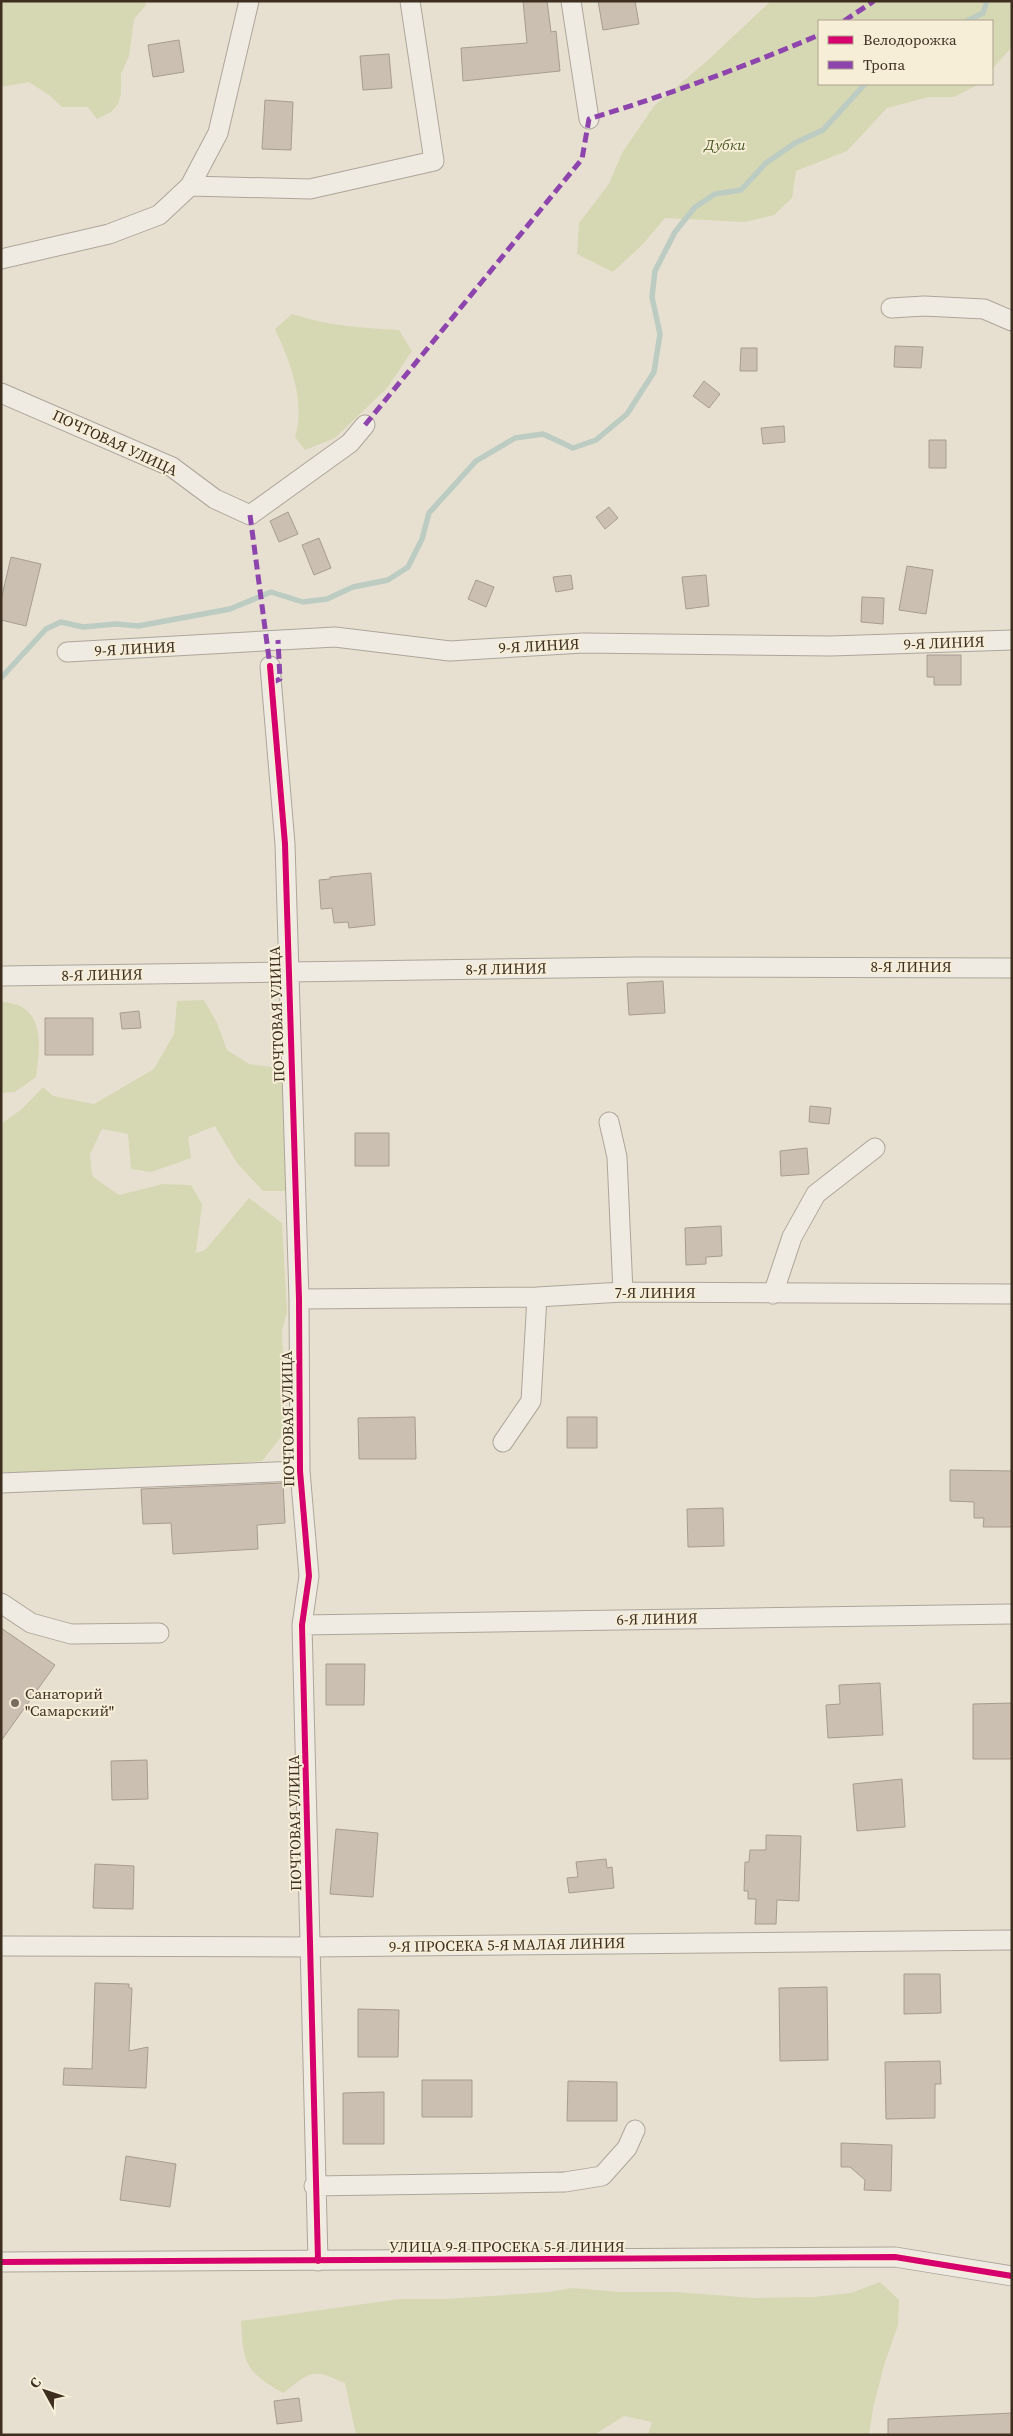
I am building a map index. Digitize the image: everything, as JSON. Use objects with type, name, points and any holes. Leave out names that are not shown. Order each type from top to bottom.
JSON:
[{"type":"street","points":[[1,259],[108,234],[159,215],[190,186],[218,133],[249,1]]},
{"type":"street","points":[[190,186],[310,189],[434,162],[410,1]]},
{"type":"street","points":[[571,1],[589,119]]},
{"type":"street","points":[[891,308],[924,306],[984,309],[1012,321]]},
{"type":"street","name":"ПОЧТОВАЯ УЛИЦА","points":[[1,393],[172,467],[215,499],[250,515],[350,443],[365,425]]},
{"type":"street","name":"9-Я ЛИНИЯ","points":[[67,652],[335,637],[450,651],[583,643],[831,646],[1012,640]]},
{"type":"street","name":"ПОЧТОВАЯ УЛИЦА","points":[[270,666],[286,844],[288,972],[299,1299],[300,1471],[309,1576],[302,1625],[314,2186],[318,2261]]},
{"type":"street","name":"8-Я ЛИНИЯ","points":[[1,976],[637,967],[1012,968]]},
{"type":"street","points":[[609,1122],[617,1157],[623,1292]]},
{"type":"street","points":[[773,1294],[792,1237],[816,1194],[875,1148]]},
{"type":"street","name":"7-Я ЛИНИЯ","points":[[299,1299],[537,1297],[623,1292],[1012,1294]]},
{"type":"street","points":[[503,1442],[531,1401],[537,1297]]},
{"type":"street","points":[[1,1483],[300,1471]]},
{"type":"street","points":[[1,1603],[31,1623],[71,1634],[159,1632]]},
{"type":"street","name":"6-Я ЛИНИЯ","points":[[302,1625],[1012,1614]]},
{"type":"street","name":"9-Я ПРОСЕКА 5-Я МАЛАЯ ЛИНИЯ","points":[[1,1946],[310,1947],[1012,1940]]},
{"type":"street","points":[[314,2186],[428,2186],[565,2182],[602,2176],[627,2148],[636,2130]]},
{"type":"street","name":"УЛИЦА 9-Я ПРОСЕКА 5-Я ЛИНИЯ","points":[[1,2262],[895,2257],[1012,2276]]},
{"type":"green space","points":[[1,1],[145,1],[146,5],[134,19],[129,56],[121,74],[121,94],[118,104],[111,112],[97,119],[88,107],[62,107],[49,95],[29,82],[1,87]]},
{"type":"green space","name":"Дубки","points":[[771,1],[1012,1],[1012,47],[993,68],[993,20],[818,20],[818,85],[977,85],[954,97],[929,97],[887,108],[847,151],[796,171],[792,198],[774,215],[745,222],[665,218],[643,244],[613,272],[577,254],[579,223],[609,184],[622,153],[654,106],[707,61]]},
{"type":"green space","points":[[292,314],[332,324],[399,330],[412,351],[387,388],[335,438],[305,450],[295,437],[299,410],[295,382],[275,329]]},
{"type":"green space","points":[[204,1000],[217,1023],[227,1050],[249,1064],[272,1067],[289,1089],[289,1191],[263,1191],[237,1163],[215,1126],[188,1137],[191,1158],[151,1172],[131,1169],[128,1134],[102,1129],[90,1154],[92,1176],[119,1195],[163,1184],[191,1185],[202,1204],[196,1253],[205,1250],[249,1198],[282,1223],[287,1312],[282,1331],[285,1408],[281,1437],[262,1461],[145,1472],[1,1472],[1,1124],[22,1109],[43,1087],[53,1096],[94,1104],[154,1069],[174,1034],[177,1001]]},
{"type":"green space","points":[[1,1001],[18,1005],[28,1012],[37,1028],[39,1048],[36,1077],[15,1092],[1,1093]]},
{"type":"green space","points":[[880,2282],[899,2300],[898,2325],[885,2362],[873,2408],[869,2435],[648,2435],[652,2422],[624,2416],[594,2435],[356,2435],[345,2383],[325,2375],[312,2374],[306,2376],[283,2393],[270,2386],[254,2372],[248,2364],[243,2347],[241,2321],[400,2299],[445,2299],[549,2292],[572,2288],[621,2292],[676,2292],[754,2298],[814,2297],[851,2293]]},
{"type":"building","points":[[523,1],[547,1],[551,32],[556,31],[560,71],[463,81],[461,48],[527,43]]},
{"type":"building","points":[[598,1],[635,1],[639,24],[603,30]]},
{"type":"building","points":[[179,40],[184,72],[153,77],[148,45]]},
{"type":"building","points":[[389,54],[392,88],[363,90],[360,56]]},
{"type":"building","points":[[265,100],[293,102],[291,150],[262,149]]},
{"type":"building","points":[[895,346],[923,347],[921,368],[894,367]]},
{"type":"building","points":[[741,348],[757,348],[757,371],[740,371]]},
{"type":"building","points":[[704,381],[720,394],[709,408],[693,396]]},
{"type":"building","points":[[784,426],[785,442],[763,444],[761,428]]},
{"type":"building","points":[[929,440],[946,440],[946,468],[929,468]]},
{"type":"building","points":[[609,507],[618,518],[605,529],[596,517]]},
{"type":"building","points":[[288,512],[298,534],[279,542],[270,521]]},
{"type":"building","points":[[319,538],[331,568],[314,575],[302,545]]},
{"type":"building","points":[[11,557],[41,564],[26,626],[1,620],[1,600]]},
{"type":"building","points":[[907,566],[933,570],[926,614],[899,610]]},
{"type":"building","points":[[571,575],[573,589],[556,592],[553,577]]},
{"type":"building","points":[[706,575],[709,606],[686,609],[682,577]]},
{"type":"building","points":[[476,580],[494,587],[486,607],[468,599]]},
{"type":"building","points":[[862,597],[884,598],[883,624],[861,622]]},
{"type":"building","points":[[927,655],[961,655],[961,685],[934,685],[934,677],[927,677]]},
{"type":"building","points":[[371,873],[375,925],[349,928],[348,922],[334,923],[332,908],[321,909],[319,880],[330,879],[330,877]]},
{"type":"building","points":[[663,981],[665,1013],[629,1015],[627,983]]},
{"type":"building","points":[[139,1011],[141,1028],[122,1029],[120,1013]]},
{"type":"building","points":[[45,1018],[93,1018],[93,1055],[45,1055]]},
{"type":"building","points":[[810,1106],[831,1108],[829,1124],[809,1122]]},
{"type":"building","points":[[355,1133],[389,1133],[389,1166],[355,1166]]},
{"type":"building","points":[[807,1148],[809,1174],[781,1176],[780,1151]]},
{"type":"building","points":[[721,1226],[722,1256],[706,1257],[706,1264],[686,1265],[685,1228]]},
{"type":"building","points":[[415,1417],[416,1459],[359,1459],[358,1418]]},
{"type":"building","points":[[567,1417],[597,1417],[597,1448],[567,1448]]},
{"type":"building","points":[[950,1470],[1012,1471],[1012,1527],[983,1527],[984,1518],[974,1518],[974,1502],[950,1501]]},
{"type":"building","points":[[283,1483],[285,1523],[257,1525],[258,1549],[173,1554],[171,1523],[143,1524],[141,1489]]},
{"type":"building","points":[[723,1508],[724,1546],[688,1547],[687,1509]]},
{"type":"building","name":"Санаторий \"Самарский\"","points":[[1,1628],[55,1665],[1,1741]]},
{"type":"building","points":[[326,1664],[365,1664],[364,1705],[326,1705]]},
{"type":"building","points":[[880,1683],[883,1735],[828,1738],[826,1705],[840,1704],[839,1685]]},
{"type":"building","points":[[1012,1703],[1012,1759],[973,1759],[973,1704]]},
{"type":"building","points":[[147,1760],[148,1799],[112,1800],[111,1761]]},
{"type":"building","points":[[902,1779],[905,1827],[857,1831],[853,1784]]},
{"type":"building","points":[[336,1829],[378,1833],[373,1897],[330,1894]]},
{"type":"building","points":[[766,1835],[801,1836],[799,1901],[777,1900],[776,1924],[755,1924],[756,1899],[748,1899],[748,1891],[744,1891],[745,1862],[749,1862],[750,1850],[766,1850]]},
{"type":"building","points":[[606,1859],[607,1868],[612,1867],[614,1888],[569,1893],[567,1878],[578,1877],[576,1862]]},
{"type":"building","points":[[95,1864],[134,1866],[133,1909],[93,1908]]},
{"type":"building","points":[[904,1974],[940,1974],[941,2013],[904,2014]]},
{"type":"building","points":[[95,1983],[129,1984],[129,1988],[132,1988],[129,2051],[148,2047],[146,2088],[63,2085],[64,2068],[92,2069]]},
{"type":"building","points":[[827,1987],[828,2060],[780,2061],[779,1988]]},
{"type":"building","points":[[358,2009],[399,2010],[398,2057],[358,2057]]},
{"type":"building","points":[[940,2061],[941,2084],[935,2084],[935,2118],[886,2119],[885,2062]]},
{"type":"building","points":[[422,2080],[472,2080],[472,2117],[422,2117]]},
{"type":"building","points":[[568,2081],[617,2082],[617,2121],[567,2121]]},
{"type":"building","points":[[384,2092],[384,2144],[343,2144],[343,2093]]},
{"type":"building","points":[[841,2143],[892,2145],[891,2191],[864,2190],[865,2180],[850,2167],[841,2167]]},
{"type":"building","points":[[126,2156],[176,2164],[170,2207],[120,2200]]},
{"type":"building","points":[[299,2398],[302,2421],[277,2424],[274,2401]]},
{"type":"building","points":[[1012,2413],[1012,2435],[888,2435],[888,2419]]},
{"type":"waterway","points":[[969,20],[983,13],[987,1]]},
{"type":"waterway","points":[[1,678],[46,629],[61,622],[83,627],[116,624],[138,626],[230,609],[271,592],[303,602],[327,599],[353,587],[388,580],[408,567],[422,539],[429,513],[476,461],[515,438],[543,434],[573,448],[596,440],[627,414],[654,372],[660,334],[652,297],[655,271],[675,232],[695,207],[715,194],[741,190],[766,163],[795,143],[823,130],[864,85]]},
{"type":"marked path","points":[[846,20],[874,1]]},
{"type":"marked path","points":[[365,425],[582,159],[589,119],[705,80],[818,35]]},
{"type":"marked path","points":[[250,515],[270,666]]},
{"type":"marked path","points":[[271,683],[280,679],[278,640]]},
{"type":"cycle path","points":[[270,666],[285,844],[299,1299],[300,1471],[309,1576],[302,1625],[318,2261]]},
{"type":"cycle path","points":[[1,2262],[895,2257],[1012,2276]]},
{"type":"place","name":"Санаторий \"Самарский\"","points":[[15,1703]]}]
